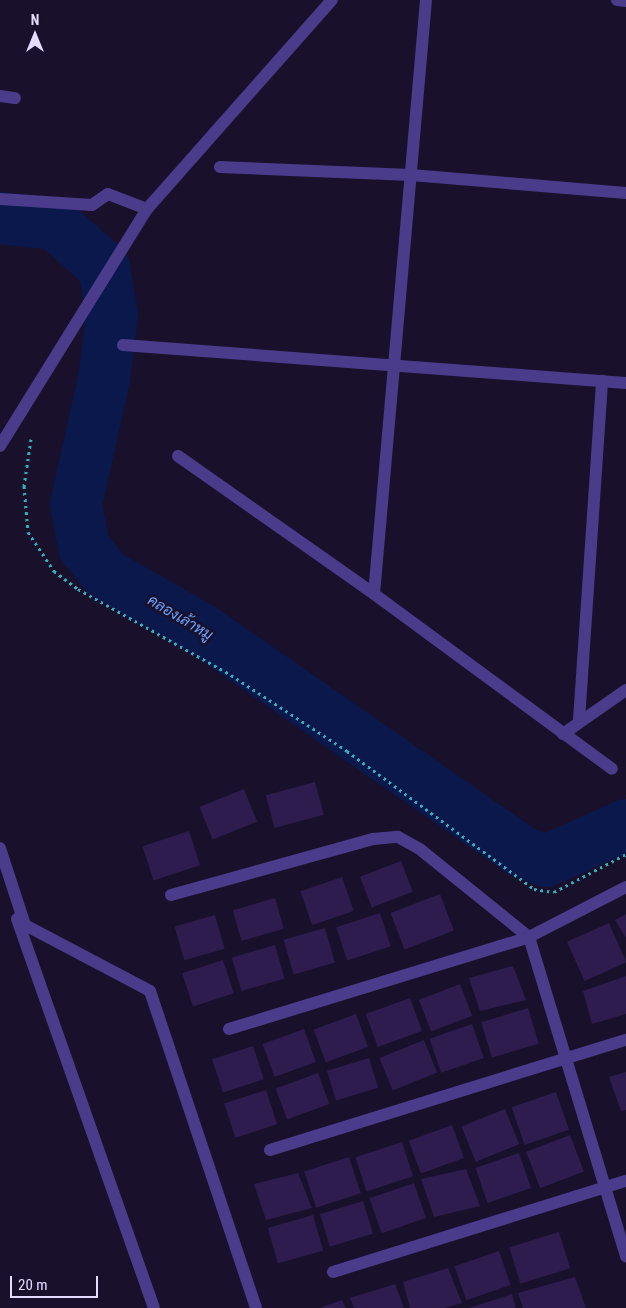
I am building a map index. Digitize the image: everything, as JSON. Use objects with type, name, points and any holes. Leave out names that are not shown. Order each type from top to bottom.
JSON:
[{"type":"street","points":[[0,446],[43,372],[75,330],[147,209],[332,0]]},
{"type":"street","points":[[374,594],[426,0]]},
{"type":"street","points":[[617,0],[626,1]]},
{"type":"street","points":[[0,96],[15,98]]},
{"type":"street","points":[[220,167],[411,175],[626,193]]},
{"type":"street","points":[[0,198],[92,205],[108,194],[147,209]]},
{"type":"street","points":[[123,345],[394,363],[626,383]]},
{"type":"street","points":[[579,720],[602,381]]},
{"type":"street","points":[[178,456],[374,594],[612,769]]},
{"type":"street","points":[[562,734],[579,720],[626,690]]},
{"type":"street","points":[[171,895],[373,839],[398,837],[421,850],[529,937],[626,1257]]},
{"type":"street","points":[[0,848],[25,925],[150,991],[256,1308]]},
{"type":"street","points":[[0,869],[154,1308]]},
{"type":"street","points":[[229,1029],[529,937],[626,887]]},
{"type":"street","points":[[270,1150],[626,1040]]},
{"type":"street","points":[[334,1272],[626,1181]]},
{"type":"path","points":[[32,434],[24,486],[28,532],[54,571],[78,589],[222,670],[347,751],[534,889],[554,892],[626,854]]},
{"type":"building","points":[[315,782],[324,815],[275,828],[266,795]]},
{"type":"building","points":[[244,789],[257,821],[213,839],[199,807]]},
{"type":"building","points":[[189,831],[200,865],[154,880],[142,846]]},
{"type":"building","points":[[401,861],[413,892],[372,908],[360,877]]},
{"type":"building","points":[[342,877],[354,911],[312,925],[300,891]]},
{"type":"building","points":[[440,894],[454,930],[404,949],[391,913]]},
{"type":"building","points":[[275,898],[284,929],[242,941],[233,910]]},
{"type":"building","points":[[380,913],[391,946],[347,961],[336,927]]},
{"type":"building","points":[[626,914],[626,938],[615,920]]},
{"type":"building","points":[[215,915],[225,949],[184,960],[175,927]]},
{"type":"building","points":[[609,923],[626,963],[584,981],[567,942]]},
{"type":"building","points":[[325,928],[335,963],[294,974],[284,940]]},
{"type":"building","points":[[275,945],[285,979],[241,991],[232,957]]},
{"type":"building","points":[[223,960],[234,993],[193,1007],[182,973]]},
{"type":"building","points":[[513,966],[526,1000],[480,1011],[469,978]]},
{"type":"building","points":[[626,976],[626,1014],[592,1024],[583,991]]},
{"type":"building","points":[[460,984],[472,1016],[431,1032],[419,1000]]},
{"type":"building","points":[[410,998],[422,1031],[378,1047],[366,1014]]},
{"type":"building","points":[[528,1008],[539,1043],[492,1058],[481,1022]]},
{"type":"building","points":[[356,1014],[368,1047],[326,1062],[314,1029]]},
{"type":"building","points":[[472,1024],[484,1058],[441,1073],[429,1039]]},
{"type":"building","points":[[304,1029],[316,1062],[275,1077],[263,1044]]},
{"type":"building","points":[[424,1040],[437,1072],[393,1090],[379,1058]]},
{"type":"building","points":[[253,1046],[264,1079],[223,1093],[212,1059]]},
{"type":"building","points":[[369,1058],[378,1088],[336,1101],[327,1071]]},
{"type":"building","points":[[626,1072],[626,1110],[621,1111],[609,1077]]},
{"type":"building","points":[[318,1073],[329,1104],[287,1119],[276,1088]]},
{"type":"building","points":[[266,1090],[277,1124],[235,1138],[224,1104]]},
{"type":"building","points":[[556,1092],[569,1130],[525,1145],[512,1107]]},
{"type":"building","points":[[505,1109],[519,1144],[476,1162],[461,1127]]},
{"type":"building","points":[[452,1125],[464,1158],[421,1174],[409,1141]]},
{"type":"building","points":[[570,1135],[584,1171],[540,1188],[526,1152]]},
{"type":"building","points":[[402,1142],[413,1176],[367,1191],[355,1157]]},
{"type":"building","points":[[519,1153],[531,1188],[488,1203],[476,1168]]},
{"type":"building","points":[[349,1157],[361,1193],[316,1208],[304,1172]]},
{"type":"building","points":[[466,1169],[480,1206],[434,1217],[421,1179]]},
{"type":"building","points":[[298,1173],[312,1208],[266,1220],[254,1184]]},
{"type":"building","points":[[414,1183],[426,1218],[382,1233],[370,1198]]},
{"type":"building","points":[[363,1201],[373,1234],[330,1247],[320,1214]]},
{"type":"building","points":[[313,1215],[323,1251],[278,1264],[268,1228]]},
{"type":"building","points":[[559,1232],[570,1268],[520,1284],[509,1247]]},
{"type":"building","points":[[499,1251],[511,1285],[466,1300],[455,1266]]},
{"type":"building","points":[[448,1268],[462,1303],[445,1308],[410,1308],[403,1282]]},
{"type":"building","points":[[575,1277],[586,1308],[523,1308],[518,1293]]},
{"type":"building","points":[[395,1284],[404,1308],[354,1308],[350,1298]]},
{"type":"building","points":[[512,1294],[516,1308],[469,1308]]},
{"type":"building","points":[[342,1300],[346,1308],[319,1308]]},
{"type":"waterway","name":"คลองเล้าหมู","points":[[0,218],[55,224],[104,267],[112,314],[104,379],[76,504],[84,547],[107,575],[203,630],[519,850],[546,861],[626,825]]}]
